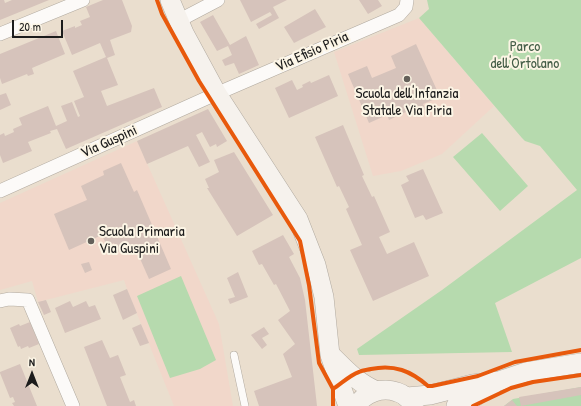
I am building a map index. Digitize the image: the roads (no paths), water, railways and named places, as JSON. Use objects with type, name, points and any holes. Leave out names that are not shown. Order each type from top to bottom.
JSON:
[{"type":"street","points":[[0,34],[83,0]]},
{"type":"street","points":[[170,0],[184,34],[217,94],[298,219],[316,265],[324,297],[330,355],[348,406]]},
{"type":"street","points":[[178,21],[218,0]]},
{"type":"street","name":"Via Efisio Piria","points":[[217,94],[399,15],[406,4]]},
{"type":"street","name":"Via Guspini","points":[[0,191],[217,94]]},
{"type":"street","points":[[0,301],[9,299],[28,300],[73,406]]},
{"type":"street","points":[[330,355],[353,376],[368,387],[377,391]]},
{"type":"street","points":[[357,406],[367,395],[377,391],[387,390],[398,392],[411,402],[430,395],[473,384],[499,381],[526,372],[581,362]]},
{"type":"street","points":[[456,406],[473,398],[499,381]]},
{"type":"lane","points":[[234,355],[245,406]]},
{"type":"place","name":"Scuola dell'Infanzia Statale Via Piria","points":[[407,79]]},
{"type":"place","name":"Scuola Primaria Via Guspini","points":[[91,241]]},
{"type":"park label","name":"Parco dell'Ortolano","points":[[525,56]]}]
